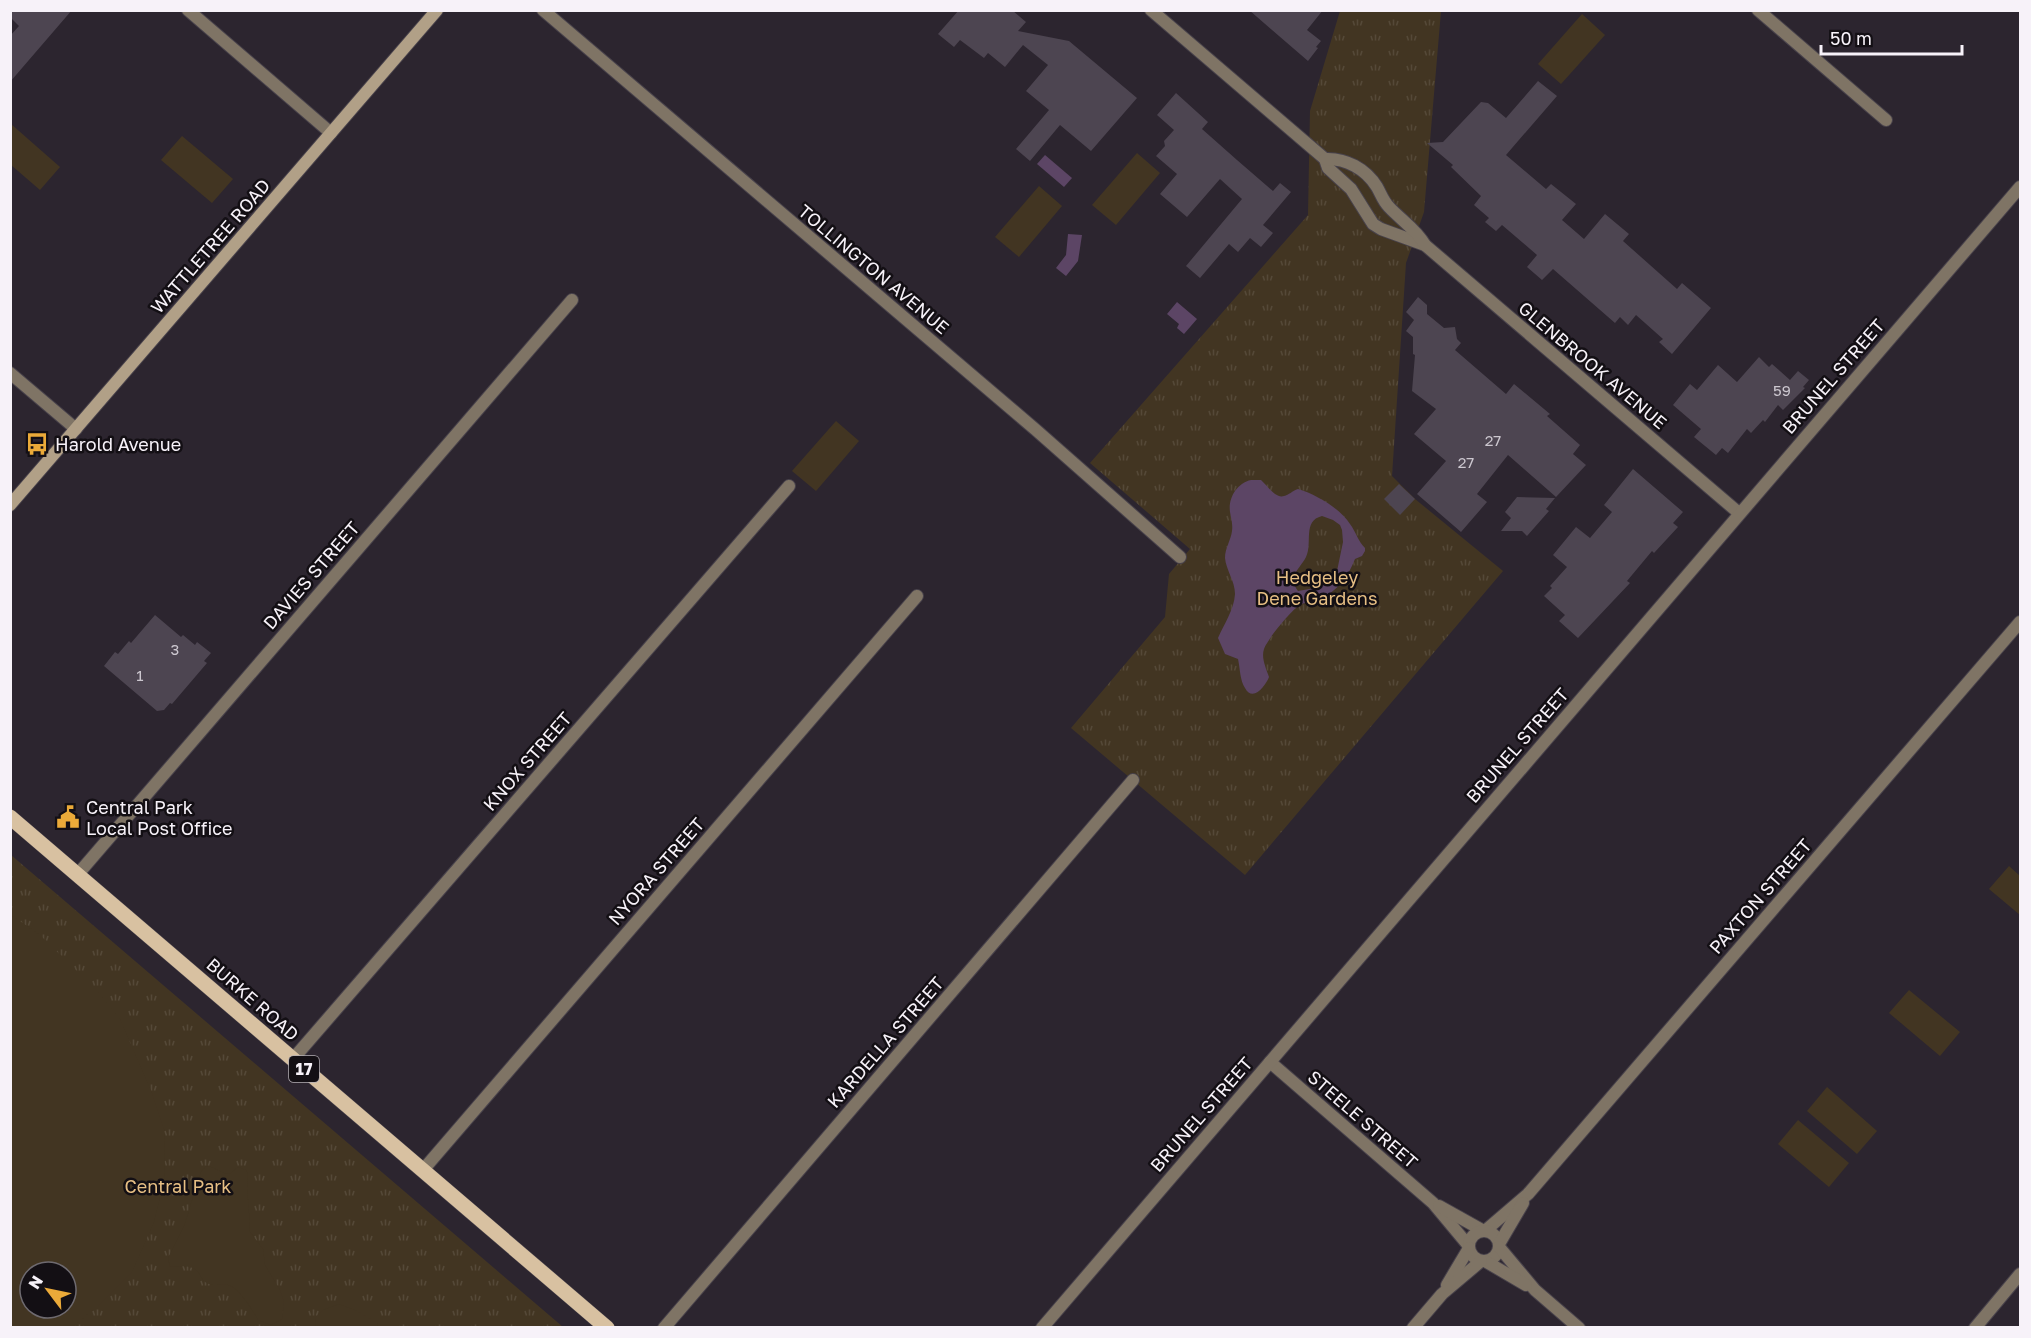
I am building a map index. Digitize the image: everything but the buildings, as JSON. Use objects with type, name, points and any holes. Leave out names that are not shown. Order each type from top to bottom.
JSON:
[{"type":"main road","name":"WATTLETREE ROAD","points":[[10,505],[436,10]]},
{"type":"main road","name":"BURKE ROAD","points":[[10,817],[607,1328]]},
{"type":"street","points":[[188,10],[331,133]]},
{"type":"street","name":"TOLLINGTON AVENUE","points":[[543,10],[1180,557]]},
{"type":"street","name":"GLENBROOK AVENUE","points":[[1151,10],[1325,159],[1328,168],[1351,189],[1374,224],[1381,229],[1425,245],[1739,513]]},
{"type":"street","points":[[1758,10],[1886,120]]},
{"type":"street","name":"GLENBROOK AVENUE","points":[[1325,159],[1333,158],[1348,163],[1368,175],[1388,207],[1419,234],[1425,245]]},
{"type":"street","name":"BRUNEL STREET","points":[[1042,1328],[2020,187]]},
{"type":"street","name":"DAVIES STREET","points":[[78,874],[572,300]]},
{"type":"street","points":[[10,374],[76,429]]},
{"type":"street","name":"KNOX STREET","points":[[293,1059],[789,486]]},
{"type":"street","name":"NYORA STREET","points":[[423,1170],[917,596]]},
{"type":"street","name":"PAXTON STREET","points":[[1484,1230],[1528,1194],[2020,622]]},
{"type":"street","name":"KARDELLA STREET","points":[[664,1328],[1133,780]]},
{"type":"street","name":"STEELE STREET","points":[[1270,1062],[1433,1203],[1469,1247]]},
{"type":"street","name":"PAXTON STREET","points":[[1499,1246],[1528,1194]]},
{"type":"street","name":"STEELE STREET","points":[[1433,1203],[1484,1230]]},
{"type":"street","points":[[1413,1328],[1442,1294],[1469,1247],[1471,1237],[1484,1230],[1495,1235],[1499,1246],[1535,1290],[1579,1328]]},
{"type":"street","points":[[1442,1294],[1483,1261],[1493,1258],[1499,1246]]},
{"type":"street","points":[[1469,1247],[1473,1257],[1535,1290]]},
{"type":"street","points":[[1975,1328],[2020,1274]]},
{"type":"green space","name":"Hedgeley Dene Gardens","points":[[1340,11],[1441,11],[1424,212],[1406,263],[1392,476],[1415,499],[1503,571],[1245,875],[1071,728],[1165,617],[1169,574],[1190,549],[1090,463],[1308,215],[1310,111]]},
{"type":"green space","points":[[1582,14],[1605,35],[1561,84],[1538,64]]},
{"type":"green space","points":[[11,124],[60,167],[40,190],[11,165]]},
{"type":"green space","points":[[182,136],[233,179],[212,203],[161,160]]},
{"type":"green space","points":[[1137,153],[1160,173],[1116,225],[1092,205]]},
{"type":"green space","points":[[1039,186],[1062,206],[1019,257],[995,237]]},
{"type":"green space","points":[[836,421],[859,441],[816,491],[792,471]]},
{"type":"green space","name":"Central Park","points":[[11,855],[563,1327],[11,1327]]},
{"type":"green space","points":[[2009,866],[2020,876],[2020,915],[1989,889]]},
{"type":"green space","points":[[10,914],[41,936],[98,992],[120,1019],[152,1093],[164,1129],[165,1176],[154,1222],[132,1272],[98,1306],[72,1327],[11,1327]]},
{"type":"green space","points":[[1909,990],[1960,1032],[1940,1056],[1889,1013]]},
{"type":"green space","points":[[1827,1087],[1877,1131],[1857,1154],[1807,1111]]},
{"type":"green space","points":[[1798,1120],[1849,1163],[1829,1187],[1778,1144]]},
{"type":"green space","points":[[206,1166],[230,1174],[238,1167],[246,1170],[248,1174],[250,1232],[263,1249],[265,1265],[280,1290],[284,1302],[282,1319],[271,1325],[258,1320],[245,1300],[232,1287],[208,1284],[191,1267],[170,1267],[168,1258],[184,1226],[201,1172]]},
{"type":"green space","points":[[339,1304],[357,1311],[377,1323],[378,1327],[316,1327],[315,1318],[323,1310]]},
{"type":"shaded area","points":[[1045,155],[1072,178],[1064,187],[1037,164]]},
{"type":"shaded area","points":[[1068,234],[1082,235],[1078,261],[1066,276],[1056,268],[1066,255]]},
{"type":"shaded area","points":[[1177,302],[1197,319],[1184,334],[1177,328],[1179,324],[1167,314]]},
{"type":"shaded area","points":[[1261,480],[1274,494],[1281,496],[1298,489],[1312,494],[1334,507],[1346,518],[1365,548],[1362,556],[1355,559],[1349,572],[1336,588],[1325,597],[1300,605],[1274,632],[1263,652],[1269,677],[1259,691],[1252,694],[1243,685],[1238,659],[1225,654],[1218,638],[1231,611],[1235,594],[1225,558],[1232,531],[1230,502],[1234,492],[1246,482]],"holes":[[[1322,516],[1340,525],[1343,542],[1337,571],[1321,587],[1298,591],[1294,578],[1308,551],[1310,527],[1316,519]]]},
{"type":"place","name":"Harold Avenue","points":[[37,444]]},
{"type":"place","name":"Central Park Local Post Office","points":[[68,817]]}]
